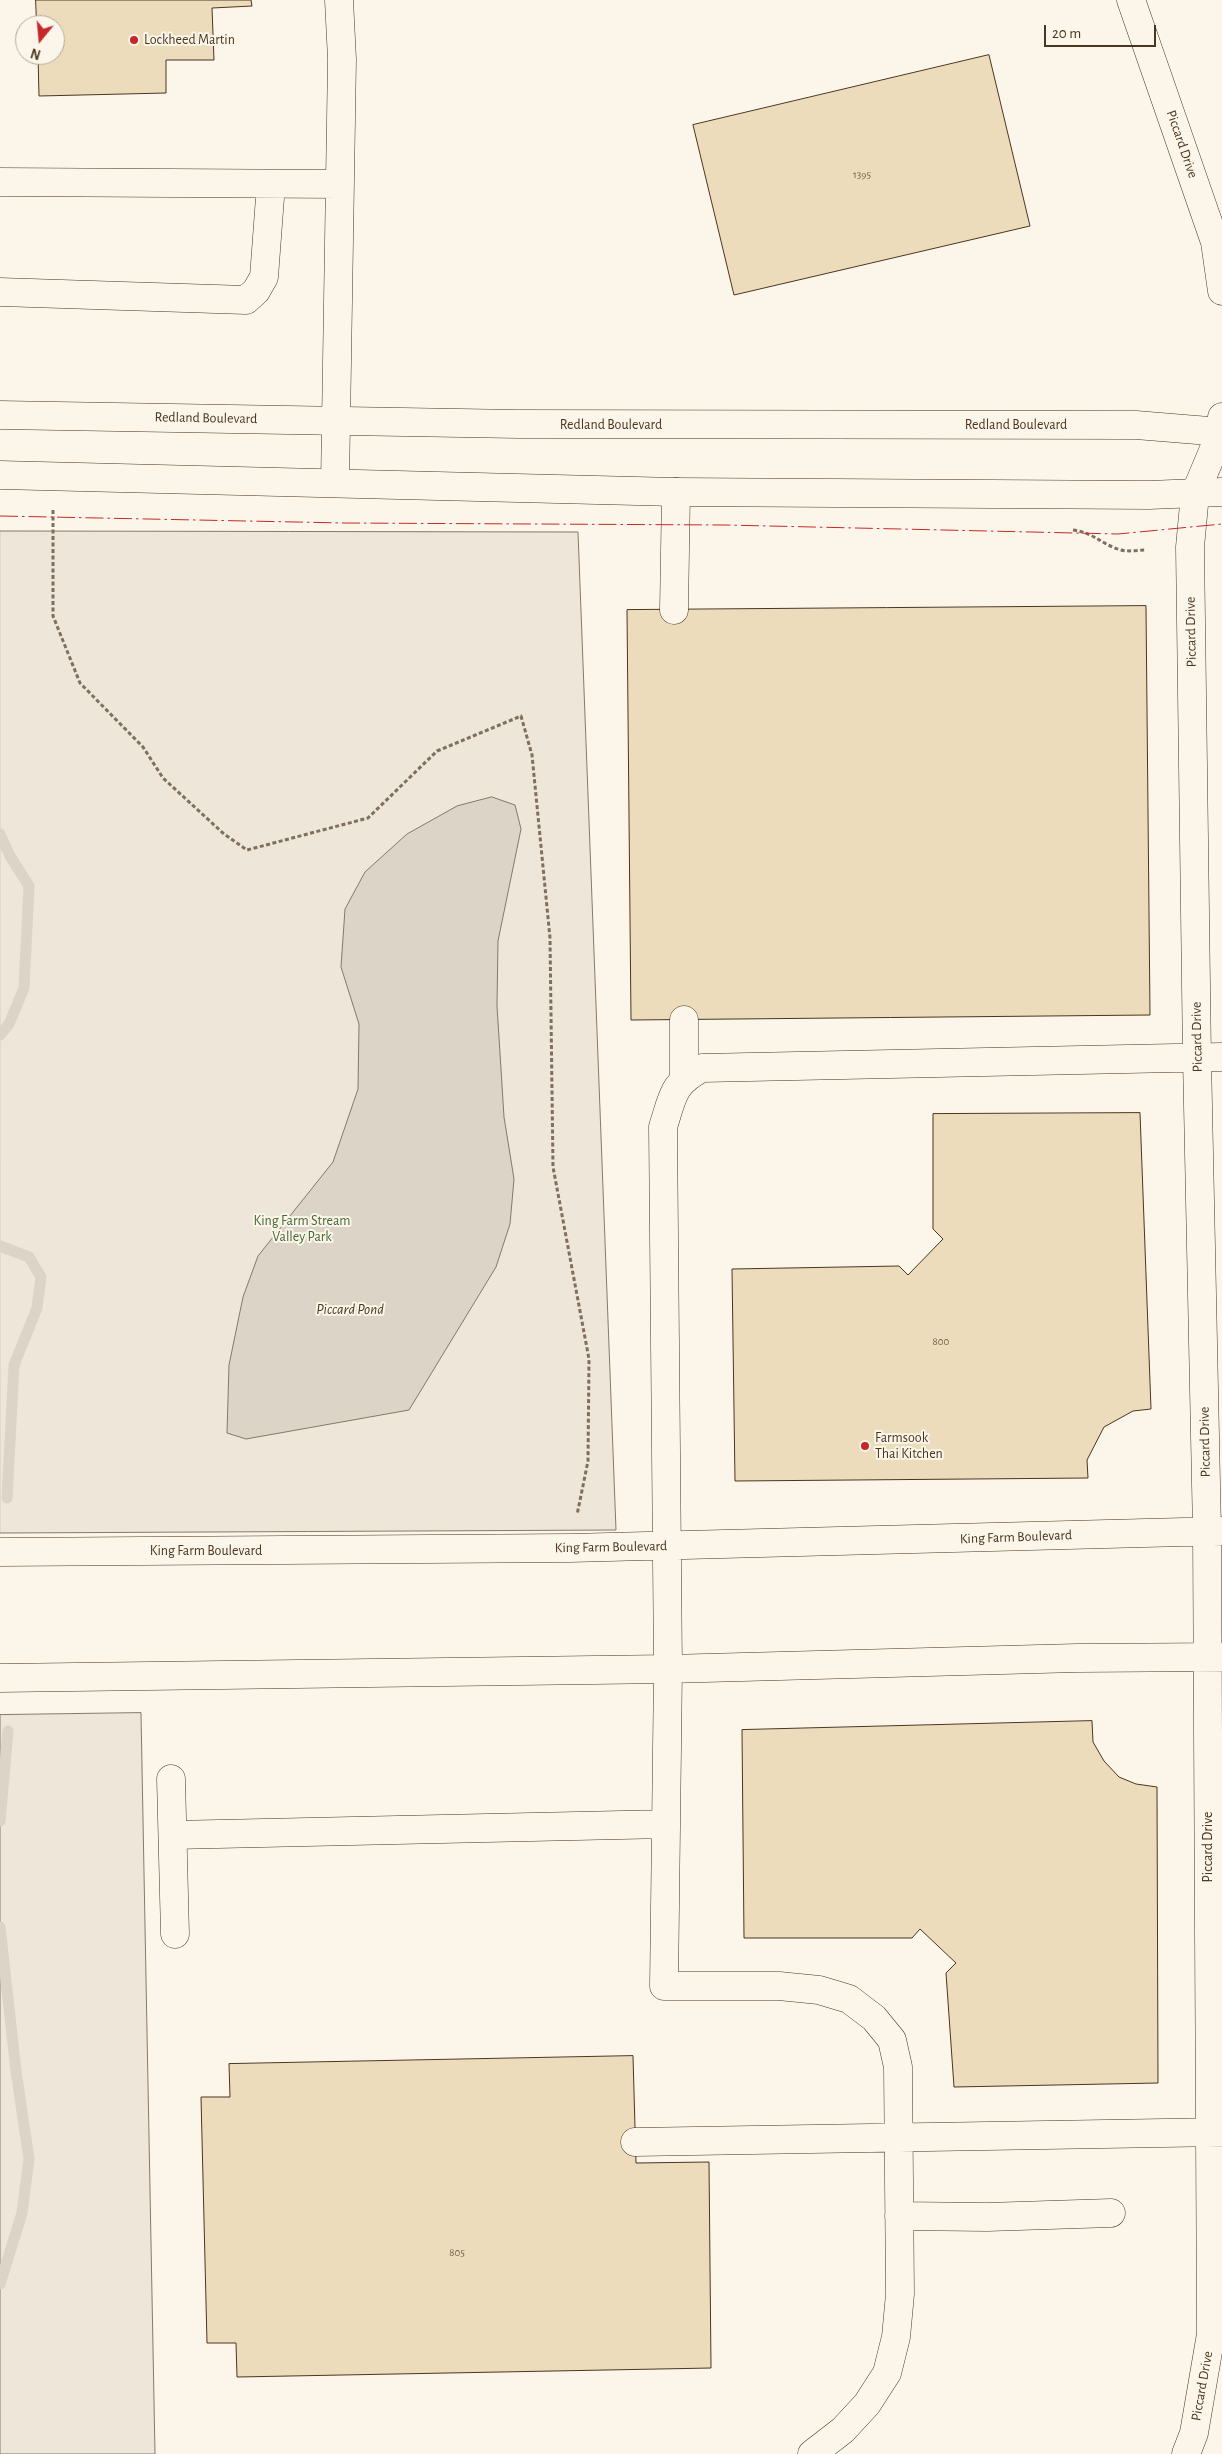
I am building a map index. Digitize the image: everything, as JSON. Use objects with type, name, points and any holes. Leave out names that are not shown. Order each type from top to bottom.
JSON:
[{"type":"street","points":[[335,484],[342,60],[339,0]]},
{"type":"street","name":"Piccard Drive","points":[[1131,0],[1215,242],[1222,291]]},
{"type":"street","points":[[0,182],[340,184]]},
{"type":"street","points":[[0,292],[246,300],[256,291],[264,278],[271,184]]},
{"type":"street","name":"Redland Boulevard","points":[[0,415],[518,424],[1136,425],[1222,433]]},
{"type":"street","name":"Piccard Drive","points":[[1186,2454],[1194,2433],[1211,2334],[1216,2132],[1215,1531],[1210,1057],[1190,559],[1195,494],[1222,433],[1222,417]]},
{"type":"street","points":[[0,475],[676,492],[1195,494],[1222,492]]},
{"type":"street","points":[[674,610],[676,492]]},
{"type":"street","points":[[684,1020],[684,1077]]},
{"type":"street","points":[[812,2454],[843,2430],[867,2404],[887,2373],[896,2337],[900,2294],[898,2067],[892,2040],[874,2018],[848,1999],[819,1990],[779,1986],[664,1986],[668,1546],[663,1127],[674,1093],[684,1077],[702,1068],[1210,1057]]},
{"type":"street","name":"King Farm Boulevard","points":[[0,1552],[570,1548],[1215,1531]]},
{"type":"street","points":[[0,1678],[668,1669],[1214,1657]]},
{"type":"street","points":[[172,1779],[175,1934]]},
{"type":"street","points":[[173,1835],[666,1824]]},
{"type":"street","points":[[635,2142],[898,2139],[1216,2132]]},
{"type":"street","points":[[899,2216],[987,2217],[1112,2214]]},
{"type":"path","points":[[53,507],[53,616],[80,683],[142,747],[163,778],[224,834],[247,850],[368,818],[437,751],[521,716],[532,756],[550,938],[553,1167],[589,1360],[588,1461],[570,1548]]},
{"type":"green space","name":"King Farm Stream Valley Park","points":[[0,531],[578,532],[616,1530],[0,1533]]},
{"type":"green space","points":[[141,1713],[155,2454],[0,2454],[0,1715]]},
{"type":"water","name":"Piccard Pond","points":[[492,797],[515,805],[521,829],[498,941],[497,1006],[504,1117],[514,1179],[510,1224],[496,1267],[409,1410],[246,1439],[227,1433],[229,1365],[243,1297],[258,1256],[333,1162],[358,1089],[359,1024],[341,967],[345,909],[365,872],[407,834],[457,806]]},
{"type":"building","name":"Lockheed Martin","points":[[36,0],[251,0],[252,6],[212,8],[214,60],[166,60],[166,93],[39,96],[38,65],[65,65],[65,15],[37,15]]},
{"type":"building","points":[[989,55],[1030,226],[734,295],[693,125]]},
{"type":"building","points":[[1146,606],[1150,1015],[631,1020],[627,610]]},
{"type":"building","points":[[1140,1113],[1151,1409],[1133,1411],[1104,1427],[1087,1460],[1088,1478],[735,1481],[732,1269],[899,1266],[908,1275],[943,1239],[933,1229],[933,1114]]},
{"type":"building","points":[[1092,1721],[1093,1742],[1104,1761],[1119,1777],[1136,1784],[1157,1787],[1158,2083],[954,2087],[946,1973],[956,1963],[920,1929],[912,1938],[744,1938],[742,1730]]},
{"type":"building","points":[[633,2056],[636,2163],[709,2162],[711,2368],[237,2377],[236,2343],[207,2343],[201,2097],[230,2097],[229,2064]]},
{"type":"waterway","points":[[0,834],[10,856],[29,886],[24,988],[9,1024],[0,1035]]},
{"type":"waterway","points":[[0,1246],[29,1257],[41,1277],[37,1308],[14,1365],[7,1498]]},
{"type":"waterway","points":[[0,1821],[8,1731]]},
{"type":"waterway","points":[[0,1927],[16,2071],[29,2159],[22,2213],[0,2284]]},
{"type":"power","points":[[0,516],[344,523],[725,525],[1118,534],[1222,524]]},
{"type":"place","name":"Lockheed Martin","points":[[134,40]]},
{"type":"place","name":"Farmsook Thai Kitchen","points":[[865,1446]]}]
